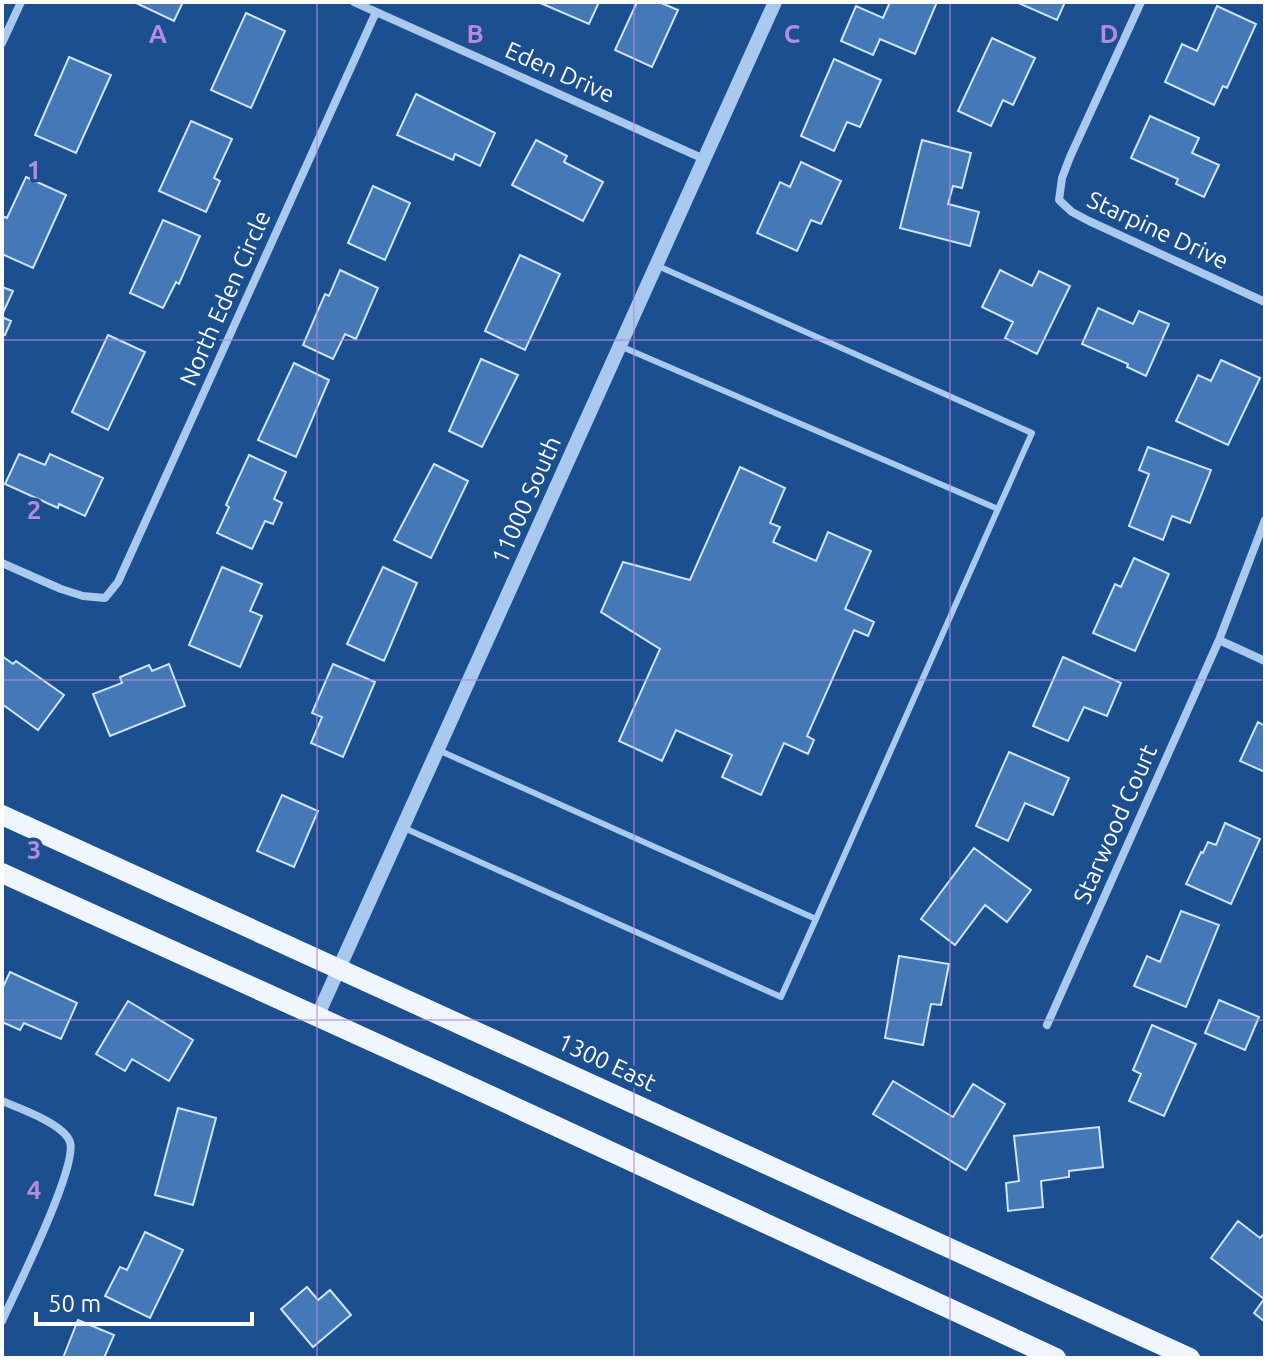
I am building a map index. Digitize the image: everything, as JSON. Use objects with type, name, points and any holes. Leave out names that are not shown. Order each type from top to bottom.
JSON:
[{"type":"main road","name":"1300 East","points":[[2,815],[1190,1358]]},
{"type":"main road","points":[[2,873],[1056,1358]]},
{"type":"street","points":[[2,43],[21,2]]},
{"type":"street","name":"Eden Drive","points":[[354,2],[705,160]]},
{"type":"street","name":"11000 South","points":[[317,1017],[775,2]]},
{"type":"street","name":"Starpine Drive","points":[[1141,2],[1070,157],[1062,178],[1059,200],[1089,221],[1265,302]]},
{"type":"street","name":"North Eden Circle","points":[[2,563],[61,589],[83,596],[105,598],[127,565],[376,12]]},
{"type":"street","name":"Starwood Court","points":[[1047,1025],[1219,640],[1265,520]]},
{"type":"street","points":[[1219,640],[1265,661]]},
{"type":"street","points":[[2,1101],[59,1129],[70,1141],[68,1168],[2,1321]]},
{"type":"lane","points":[[402,827],[781,997],[1032,433],[657,266]]},
{"type":"lane","points":[[620,346],[998,509]]},
{"type":"lane","points":[[438,750],[816,919]]},
{"type":"building","points":[[134,2],[183,2],[174,21]]},
{"type":"building","points":[[538,2],[599,2],[589,24]]},
{"type":"building","points":[[637,2],[659,2],[678,10],[652,67],[615,50]]},
{"type":"building","points":[[890,2],[937,2],[915,54],[880,39],[873,55],[841,41],[856,6],[883,18]]},
{"type":"building","points":[[1016,2],[1065,2],[1057,20]]},
{"type":"building","points":[[1217,6],[1256,24],[1227,88],[1223,86],[1214,105],[1165,82],[1182,44],[1197,51]]},
{"type":"building","points":[[246,13],[285,31],[251,108],[211,90]]},
{"type":"building","points":[[992,38],[1035,58],[1013,105],[1003,100],[991,126],[958,111]]},
{"type":"building","points":[[69,57],[111,75],[76,153],[35,135]]},
{"type":"building","points":[[834,59],[881,80],[860,127],[847,122],[834,151],[801,136]]},
{"type":"building","points":[[416,94],[495,133],[480,166],[455,154],[453,160],[397,135]]},
{"type":"building","points":[[1150,116],[1199,138],[1192,153],[1219,165],[1204,197],[1176,184],[1178,179],[1131,158]]},
{"type":"building","points":[[191,121],[232,139],[214,178],[220,181],[206,212],[159,191]]},
{"type":"building","points":[[536,140],[567,156],[564,162],[603,182],[583,221],[512,185]]},
{"type":"building","points":[[922,140],[971,153],[962,188],[953,186],[948,204],[979,212],[970,246],[900,228]]},
{"type":"building","points":[[801,162],[841,181],[821,224],[811,220],[797,251],[757,233],[780,182],[790,187]]},
{"type":"building","points":[[26,177],[66,195],[33,268],[2,254],[2,216],[7,218]]},
{"type":"building","points":[[373,186],[410,203],[385,260],[348,243]]},
{"type":"building","points":[[163,220],[200,236],[179,284],[176,282],[163,308],[130,293]]},
{"type":"building","points":[[520,255],[560,274],[525,350],[485,331]]},
{"type":"building","points":[[340,270],[378,288],[356,339],[345,334],[333,359],[303,345],[325,294],[329,296]]},
{"type":"building","points":[[1000,270],[1032,286],[1039,271],[1070,286],[1037,354],[1005,338],[1013,322],[982,307]]},
{"type":"building","points":[[2,287],[13,291],[2,315]]},
{"type":"building","points":[[1098,308],[1133,324],[1139,311],[1169,324],[1146,376],[1127,367],[1128,364],[1082,344]]},
{"type":"building","points":[[2,317],[11,321],[5,335],[2,333]]},
{"type":"building","points":[[108,335],[145,352],[108,430],[72,412]]},
{"type":"building","points":[[481,359],[518,375],[482,447],[449,431]]},
{"type":"building","points":[[1221,360],[1260,378],[1228,445],[1176,421],[1198,375],[1211,381]]},
{"type":"building","points":[[294,363],[329,380],[296,457],[258,440]]},
{"type":"building","points":[[1148,447],[1211,470],[1190,523],[1172,516],[1163,540],[1129,526],[1149,474],[1139,470]]},
{"type":"building","points":[[19,454],[45,465],[50,454],[103,478],[85,516],[59,504],[58,508],[5,484]]},
{"type":"building","points":[[249,455],[286,472],[274,499],[282,503],[273,524],[265,521],[252,549],[217,533]]},
{"type":"building","points":[[434,464],[468,481],[431,558],[394,540]]},
{"type":"building","points":[[740,467],[785,488],[770,523],[780,527],[773,542],[816,561],[828,532],[871,551],[845,609],[874,622],[868,636],[854,630],[807,736],[814,740],[808,754],[784,743],[761,795],[722,777],[732,755],[676,730],[662,761],[619,741],[660,649],[601,612],[623,562],[690,580]]},
{"type":"building","points":[[1134,558],[1169,574],[1135,651],[1093,633],[1115,584],[1121,587]]},
{"type":"building","points":[[222,567],[262,584],[250,611],[262,616],[240,667],[189,645]]},
{"type":"building","points":[[383,567],[417,583],[384,661],[347,644]]},
{"type":"building","points":[[2,656],[13,664],[16,661],[64,695],[38,730],[2,704]]},
{"type":"building","points":[[1063,657],[1121,683],[1107,716],[1084,707],[1068,741],[1033,726]]},
{"type":"building","points":[[169,664],[185,706],[110,736],[93,694],[122,683],[120,677],[149,665],[152,671]]},
{"type":"building","points":[[333,664],[375,682],[343,757],[311,743],[322,717],[312,713]]},
{"type":"building","points":[[1258,722],[1265,726],[1265,772],[1240,761]]},
{"type":"building","points":[[1009,752],[1069,778],[1053,815],[1025,803],[1008,841],[976,826]]},
{"type":"building","points":[[282,795],[318,811],[294,867],[257,851]]},
{"type":"building","points":[[1225,823],[1260,839],[1231,904],[1186,884],[1201,852],[1208,842],[1216,845]]},
{"type":"building","points":[[974,848],[1031,890],[1007,922],[985,905],[955,945],[921,919]]},
{"type":"building","points":[[1181,911],[1219,925],[1186,1007],[1134,986],[1147,956],[1160,962]]},
{"type":"building","points":[[899,956],[949,964],[941,1005],[931,1004],[923,1045],[885,1038]]},
{"type":"building","points":[[10,972],[77,1003],[61,1039],[24,1023],[20,1030],[2,1022],[2,989]]},
{"type":"building","points":[[1219,1000],[1259,1017],[1245,1050],[1205,1033]]},
{"type":"building","points":[[128,1001],[193,1040],[169,1081],[132,1059],[125,1071],[96,1054]]},
{"type":"building","points":[[1152,1025],[1196,1044],[1164,1116],[1129,1101],[1141,1074],[1133,1070]]},
{"type":"building","points":[[893,1081],[953,1117],[973,1084],[1005,1104],[966,1170],[873,1114]]},
{"type":"building","points":[[178,1108],[216,1118],[193,1205],[155,1195]]},
{"type":"building","points":[[1099,1127],[1103,1167],[1069,1171],[1069,1177],[1041,1181],[1043,1207],[1008,1211],[1006,1183],[1019,1181],[1014,1136]]},
{"type":"building","points":[[1238,1221],[1260,1238],[1265,1233],[1265,1322],[1254,1313],[1264,1299],[1211,1258]]},
{"type":"building","points":[[145,1232],[183,1250],[150,1318],[105,1296],[120,1267],[127,1270]]},
{"type":"building","points":[[307,1287],[318,1300],[330,1290],[351,1315],[313,1347],[281,1309]]},
{"type":"building","points":[[78,1320],[114,1335],[104,1358],[63,1358]]}]
